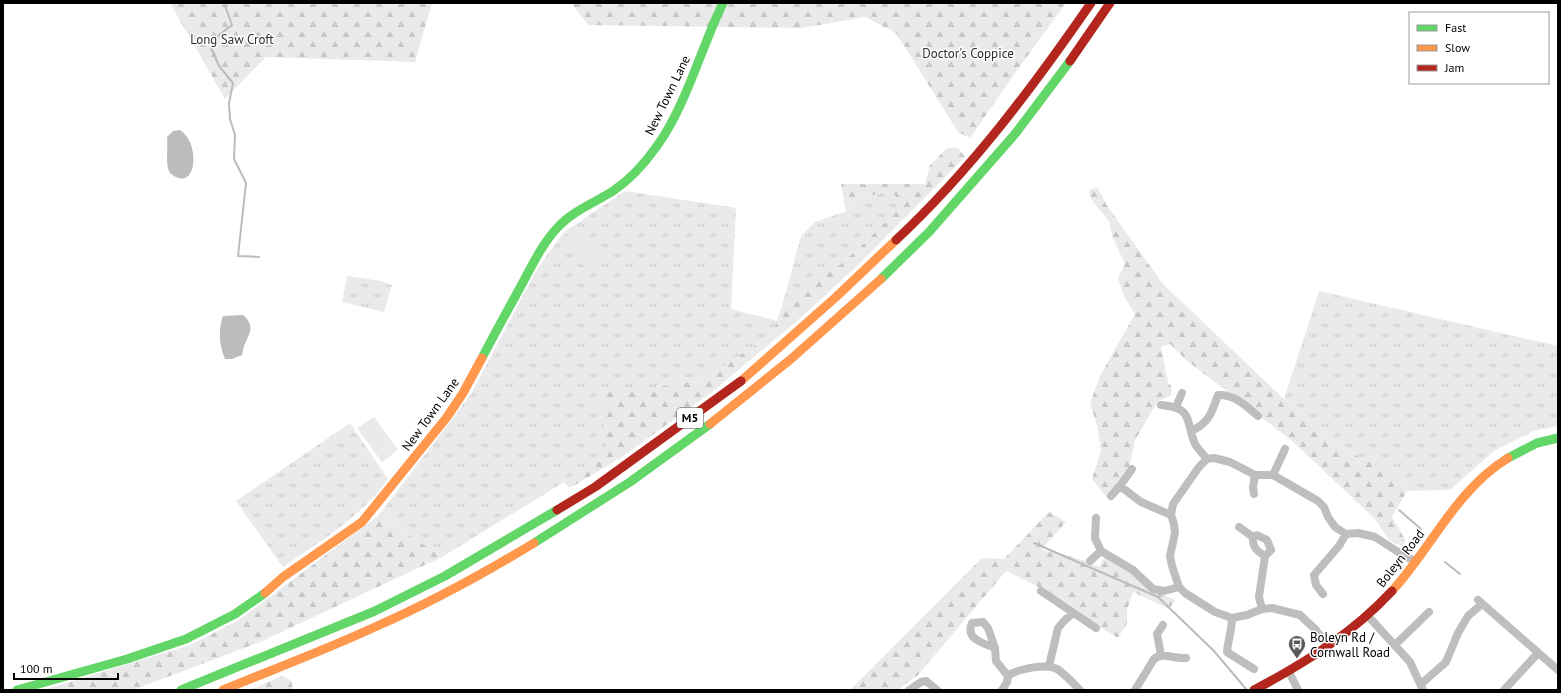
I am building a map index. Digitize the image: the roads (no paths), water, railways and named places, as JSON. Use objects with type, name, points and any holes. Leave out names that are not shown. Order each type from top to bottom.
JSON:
[{"type":"main road","name":"New Town Lane","points":[[17,690],[127,659],[186,639],[235,614],[267,591],[283,577],[362,522],[447,418],[464,393],[528,271],[550,236],[574,213],[624,183],[652,153],[667,128],[688,86],[704,44],[723,3]]},
{"type":"main road","name":"M5","points":[[182,690],[375,611],[445,576],[511,538],[595,486],[744,379],[836,297],[924,213],[984,146],[1052,59],[1091,3]]},
{"type":"main road","name":"M5","points":[[223,690],[335,645],[397,617],[525,548],[629,482],[706,428],[815,339],[872,287],[929,231],[1027,120],[1110,3]]},
{"type":"main road","name":"Boleyn Road","points":[[1254,690],[1289,672],[1328,647],[1368,616],[1388,596],[1416,561],[1460,500],[1478,480],[1512,456],[1537,443],[1558,438]]},
{"type":"street","points":[[1176,407],[1182,393]]},
{"type":"street","points":[[1192,431],[1203,425],[1208,420],[1218,395],[1226,395],[1236,399],[1258,416]]},
{"type":"street","points":[[1161,405],[1176,407],[1183,411],[1192,431],[1195,445],[1207,459]]},
{"type":"street","points":[[1273,475],[1285,450]]},
{"type":"street","points":[[1328,647],[1316,630],[1300,615],[1272,608],[1262,609],[1247,615],[1232,618],[1215,612],[1185,593],[1179,587],[1170,556],[1175,533],[1171,515],[1173,504],[1199,467],[1207,459],[1214,458],[1230,462],[1255,475],[1273,475],[1318,501],[1324,507],[1328,517],[1335,527],[1346,534],[1358,533],[1375,537],[1406,557],[1416,561]]},
{"type":"street","points":[[1111,496],[1132,469]]},
{"type":"street","points":[[1254,494],[1253,487],[1255,475]]},
{"type":"street","points":[[1120,486],[1141,502],[1171,515]]},
{"type":"street","points":[[1096,518],[1095,538],[1101,551],[1133,570],[1153,589],[1164,591],[1179,587]]},
{"type":"street","points":[[1239,527],[1253,537],[1257,535],[1267,540],[1270,550],[1265,556],[1260,596],[1262,609]]},
{"type":"street","points":[[1323,594],[1316,585],[1314,574],[1339,546],[1346,534]]},
{"type":"street","points":[[1253,537],[1252,543],[1257,551],[1265,556]]},
{"type":"street","points":[[1090,561],[1101,551]]},
{"type":"street","points":[[1040,591],[1096,628]]},
{"type":"street","points":[[1368,616],[1410,662],[1422,687],[1446,662],[1458,633],[1468,616],[1480,602],[1558,670]]},
{"type":"street","points":[[1395,645],[1429,612]]},
{"type":"street","points":[[1049,666],[1058,628],[1073,613]]},
{"type":"street","points":[[1232,618],[1232,630],[1228,639],[1227,652],[1254,669]]},
{"type":"street","points":[[1161,655],[1157,634],[1163,626]]},
{"type":"street","points":[[995,648],[996,661],[1008,676]]},
{"type":"street","points":[[1504,690],[1538,653]]},
{"type":"street","points":[[1139,689],[1154,659],[1161,655],[1179,659],[1186,658]]},
{"type":"street","points":[[1002,690],[1007,682],[1008,676],[1014,671],[1049,666],[1057,669],[1080,690]]},
{"type":"street","points":[[1289,672],[1298,690]]},
{"type":"street","points":[[909,690],[921,682],[926,681],[937,690]]},
{"type":"waterway","points":[[224,3],[232,25],[219,35],[211,48],[219,66],[233,83],[229,103],[230,119],[235,135],[234,159],[246,183],[238,256],[259,257]]},
{"type":"waterway","points":[[1399,510],[1421,529]]},
{"type":"waterway","points":[[1034,543],[1158,597],[1214,651],[1246,689]]},
{"type":"waterway","points":[[1445,562],[1460,574]]},
{"type":"place","name":"Boleyn Rd / Cornwall Road","points":[[1297,659]]},
{"type":"park label","name":"Long Saw Croft","points":[[232,39]]},
{"type":"park label","name":"Doctor's Coppice","points":[[968,53]]}]
